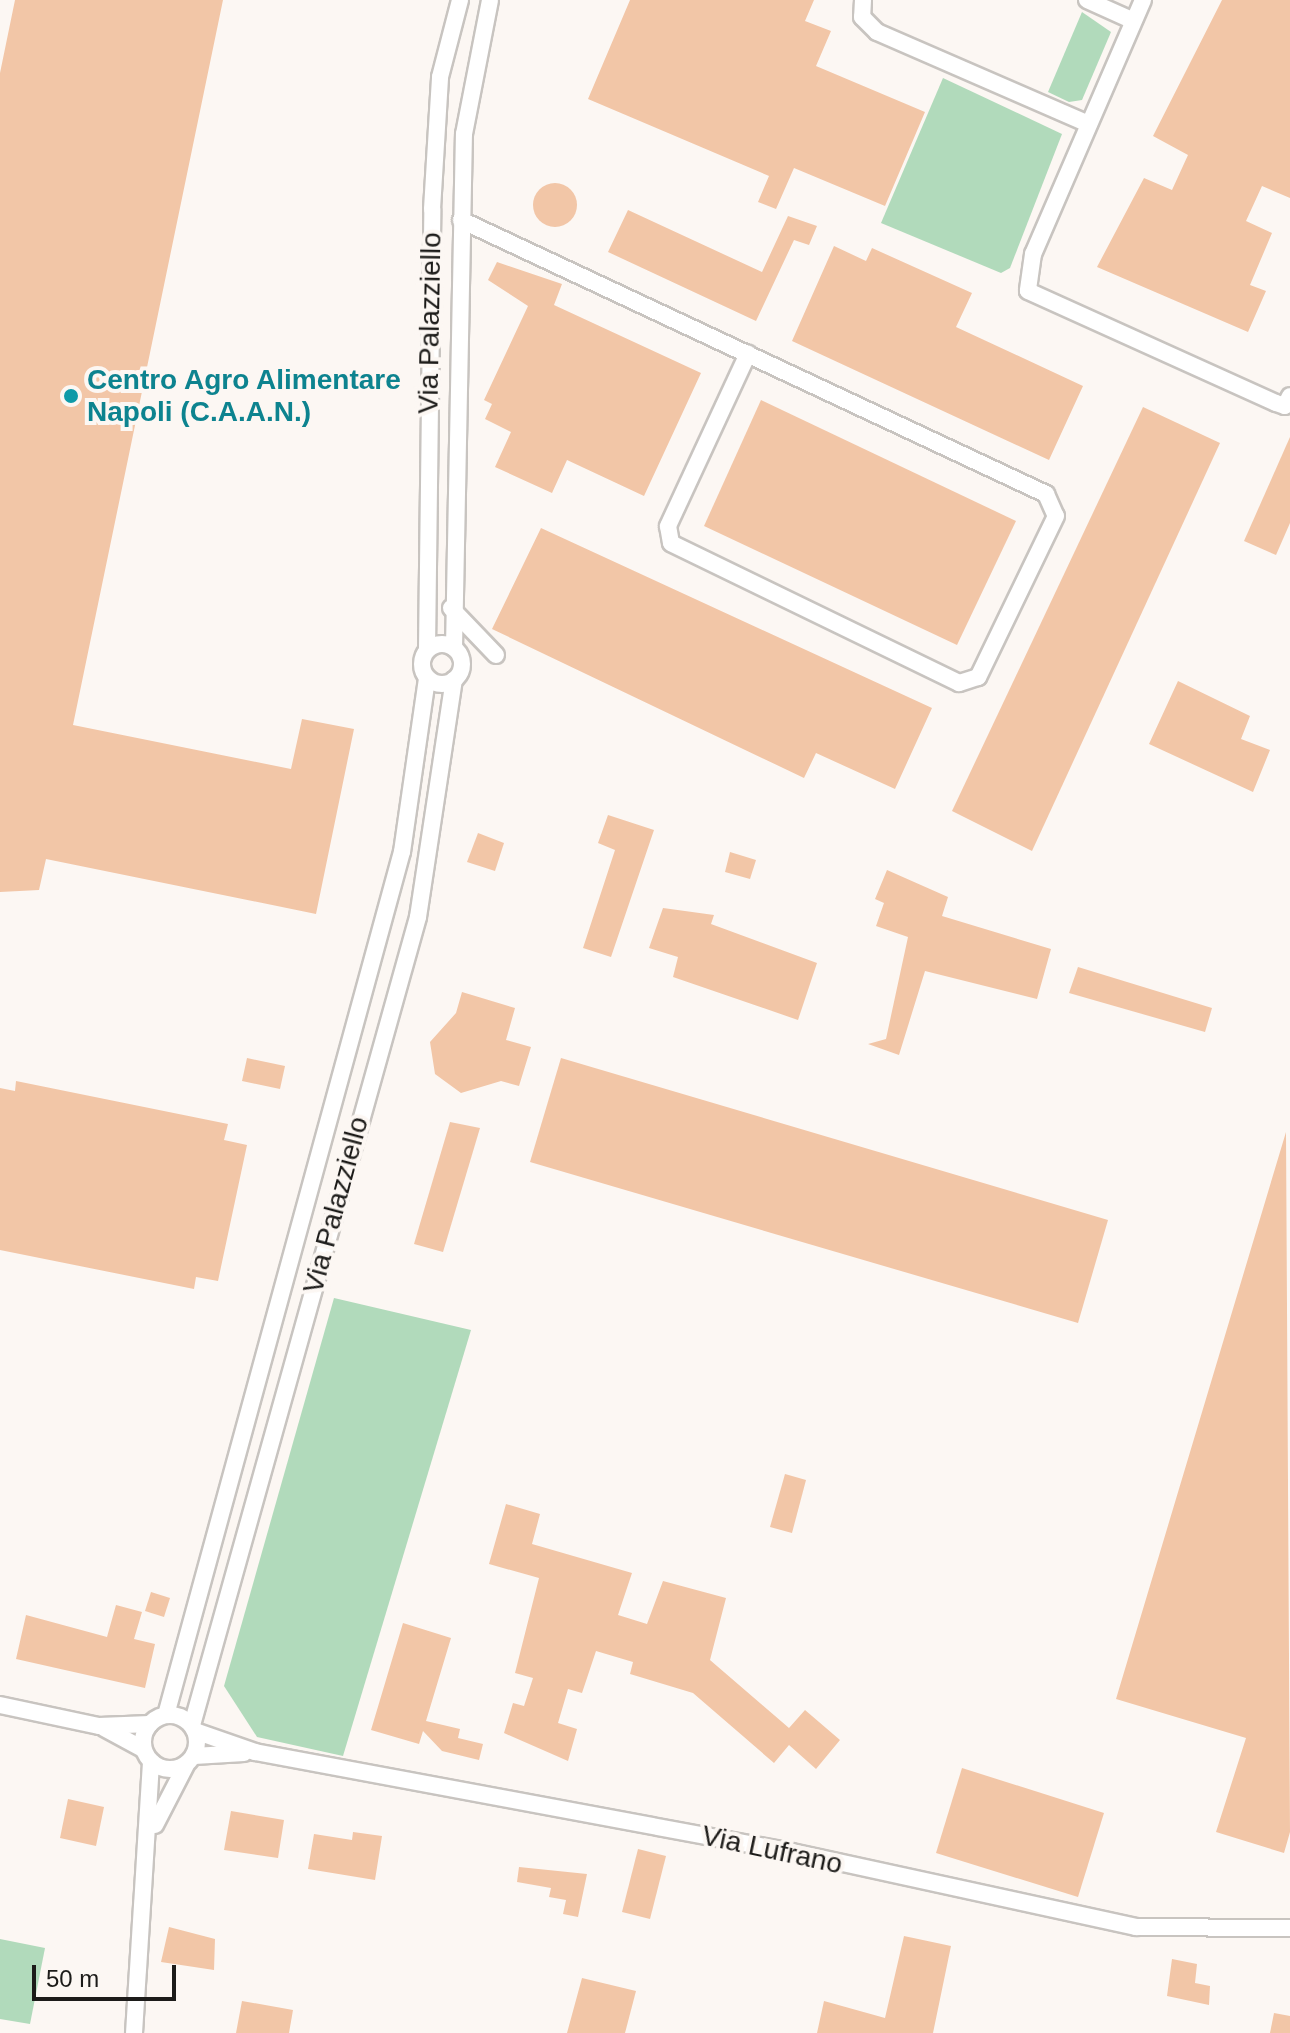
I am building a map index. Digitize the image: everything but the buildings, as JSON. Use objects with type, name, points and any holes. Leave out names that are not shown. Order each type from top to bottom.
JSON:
[{"type":"street","name":"Via Palazziello","points":[[166,1715],[402,852],[427,678],[432,209],[439,89],[460,0]]},
{"type":"street","name":"Via Palazziello","points":[[194,1728],[418,917],[457,664],[451,608],[461,220],[467,103],[490,0]]},
{"type":"street","points":[[863,0],[862,17],[877,32],[1089,124]]},
{"type":"street","points":[[1087,0],[1134,21]]},
{"type":"street","points":[[1143,0],[1025,276],[1028,291],[1285,406],[1290,396]]},
{"type":"street","points":[[461,220],[748,354],[1052,500],[1056,516],[978,677],[959,683],[671,543],[668,526],[748,354]]},
{"type":"street","points":[[451,608],[496,655]]},
{"type":"street","points":[[427,649],[457,664]]},
{"type":"street","points":[[427,678],[457,664]]},
{"type":"street","points":[[0,1705],[99,1726],[150,1724],[166,1715],[194,1728],[190,1760],[151,1838]]},
{"type":"street","points":[[134,2033],[151,1838],[147,1755],[150,1724]]},
{"type":"street","points":[[99,1726],[168,1770],[190,1760]]},
{"type":"street","name":"Via Lufrano","points":[[194,1728],[255,1752],[777,1849],[1136,1927],[1290,1928]]},
{"type":"street","name":"Via Lufrano","points":[[190,1760],[255,1752]]},
{"type":"green space","points":[[1082,12],[1111,32],[1082,100],[1069,102],[1048,92]]},
{"type":"green space","points":[[943,78],[1062,134],[1010,268],[1001,273],[881,223]]},
{"type":"green space","points":[[334,1298],[471,1330],[343,1756],[257,1737],[224,1686]]},
{"type":"green space","points":[[0,1939],[45,1948],[30,2024],[0,2019]]},
{"type":"place","name":"Centro Agro Alimentare Napoli (C.A.A.N.)","points":[[71,396]]}]
